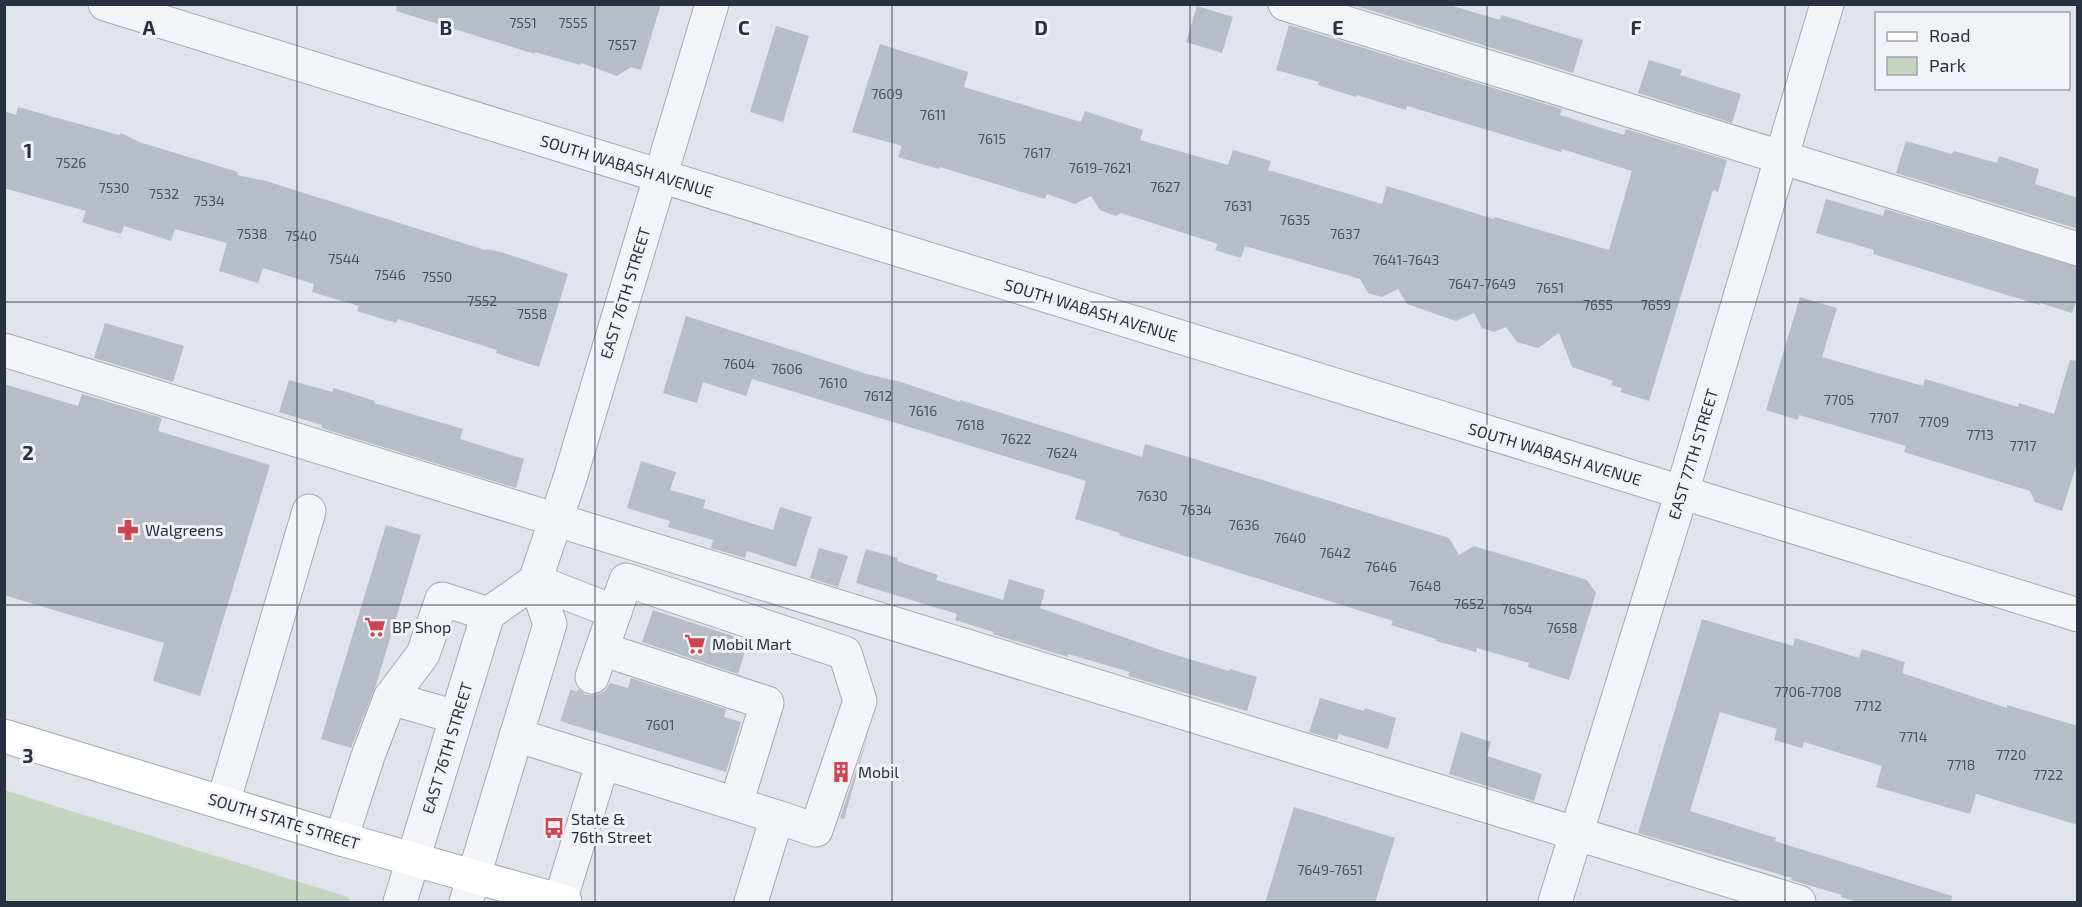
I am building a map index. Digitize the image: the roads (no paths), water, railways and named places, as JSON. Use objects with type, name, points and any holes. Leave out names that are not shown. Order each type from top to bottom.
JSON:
[{"type":"main road","name":"SOUTH STATE STREET","points":[[4,736],[411,860],[469,890],[562,902]]},
{"type":"street","name":"SOUTH WABASH AVENUE","points":[[105,4],[2078,615]]},
{"type":"street","name":"EAST 76TH STREET","points":[[535,581],[556,520],[712,4]]},
{"type":"street","points":[[1285,4],[2078,249]]},
{"type":"street","name":"EAST 77TH STREET","points":[[1555,903],[1682,492],[1827,4]]},
{"type":"street","points":[[4,350],[1799,903]]},
{"type":"street","points":[[223,803],[309,511]]},
{"type":"street","points":[[516,735],[572,739],[603,762],[816,830],[860,701],[845,652],[626,580],[597,663],[767,703],[736,804]]},
{"type":"street","points":[[535,581],[615,612]]},
{"type":"street","points":[[341,839],[390,698],[423,654],[442,598],[488,614],[535,581]]},
{"type":"street","points":[[469,890],[550,624],[535,581]]},
{"type":"street","name":"EAST 76TH STREET","points":[[399,903],[488,614]]},
{"type":"street","points":[[390,698],[456,717]]},
{"type":"street","points":[[562,902],[603,762]]},
{"type":"street","points":[[751,903],[777,816]]},
{"type":"tunnel","points":[[576,726],[592,677]]},
{"type":"place","name":"Walgreens","points":[[128,530]]},
{"type":"place","name":"BP Shop","points":[[375,627]]},
{"type":"place","name":"Mobil Mart","points":[[695,644]]},
{"type":"place","name":"Mobil","points":[[841,772]]},
{"type":"place","name":"State & 76th Street","points":[[554,828]]}]
